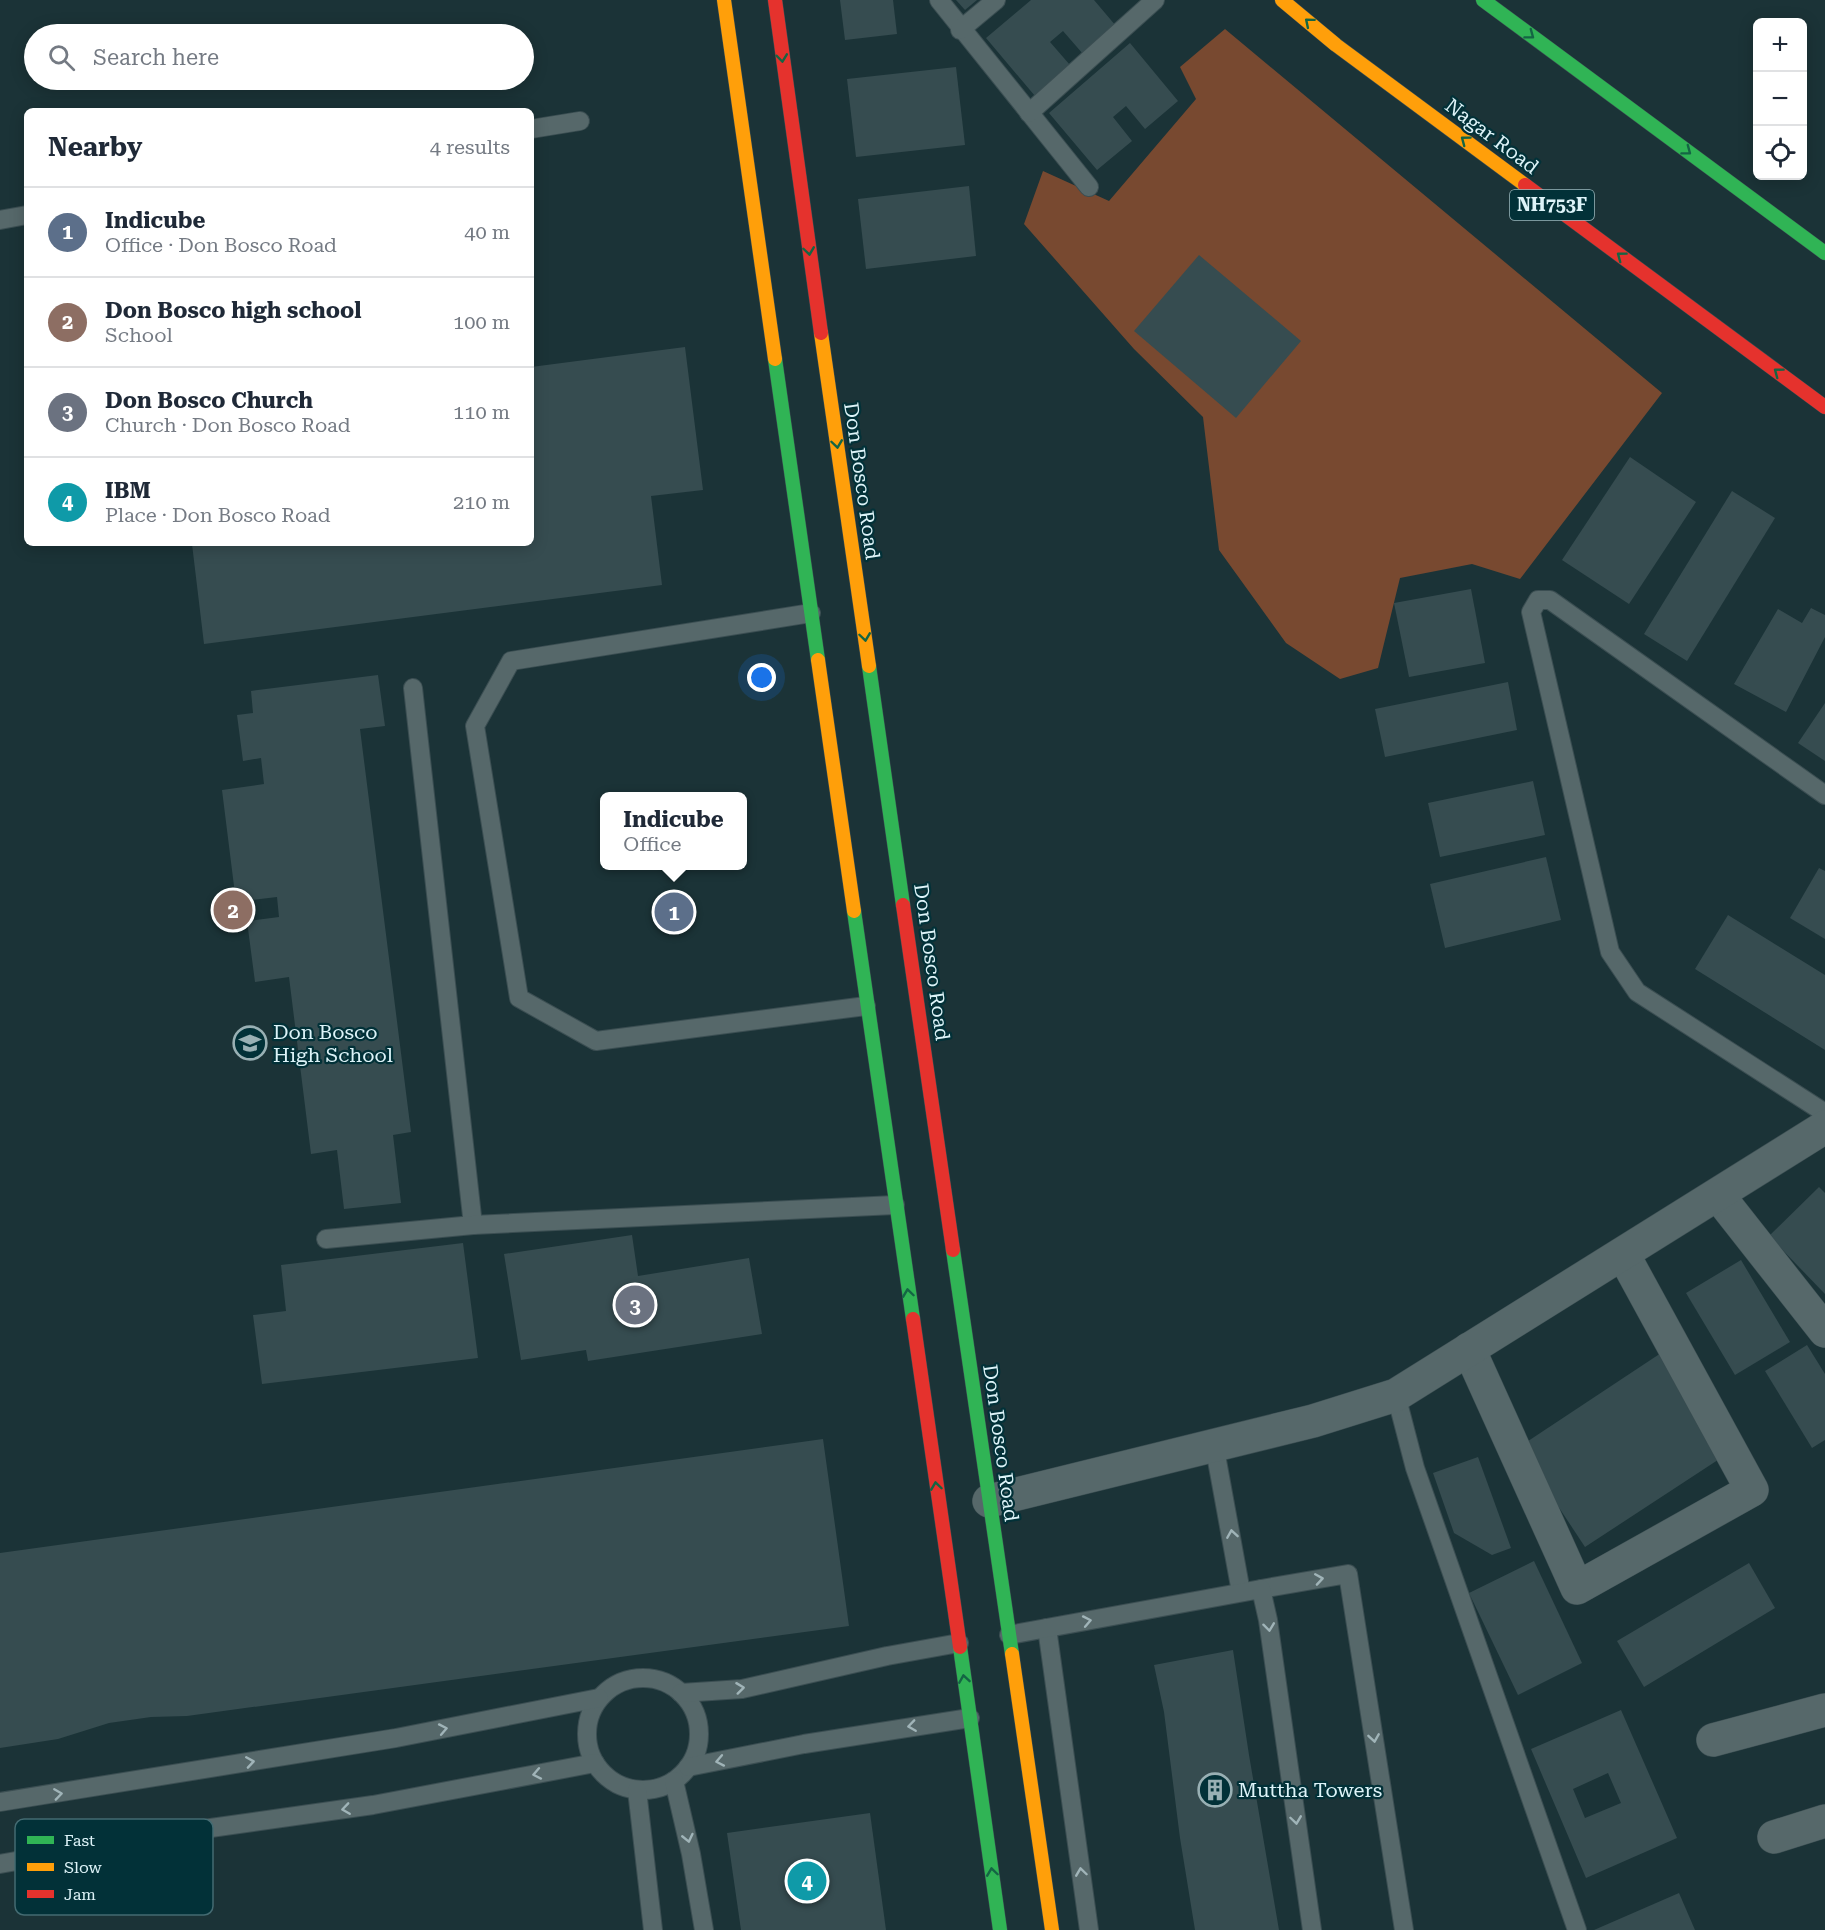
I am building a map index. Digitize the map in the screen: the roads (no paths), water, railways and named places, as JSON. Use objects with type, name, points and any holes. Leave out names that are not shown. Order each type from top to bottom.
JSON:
[{"type":"main road","points":[[724,0],[866,1006],[1000,1930]]},
{"type":"main road","name":"Don Bosco Road","points":[[775,0],[791,128],[1052,1930]]},
{"type":"main road","name":"Nagar Road","points":[[1282,0],[1336,45],[1825,407]]},
{"type":"main road","points":[[1483,0],[1825,253]]},
{"type":"street","points":[[990,1502],[1313,1421],[1396,1395],[1825,1127]]},
{"type":"street","points":[[1718,1195],[1825,1331]]},
{"type":"street","points":[[1469,1349],[1577,1588],[1752,1490],[1623,1254]]},
{"type":"street","points":[[1713,1740],[1825,1710]]},
{"type":"street","points":[[1774,1837],[1825,1821]]},
{"type":"lane","points":[[939,0],[960,30],[1089,187]]},
{"type":"lane","points":[[960,30],[996,0]]},
{"type":"lane","points":[[1029,113],[1155,0]]},
{"type":"lane","points":[[534,129],[580,121]]},
{"type":"lane","points":[[0,220],[24,216]]},
{"type":"lane","points":[[1825,795],[1550,600],[1538,600],[1531,612],[1610,952],[1637,992],[1825,1113]]},
{"type":"lane","points":[[810,613],[511,661],[475,726],[519,998],[596,1041],[866,1006]]},
{"type":"lane","points":[[413,688],[472,1225]]},
{"type":"lane","points":[[326,1239],[472,1225],[895,1205]]},
{"type":"lane","points":[[1396,1395],[1414,1468],[1578,1930]]},
{"type":"lane","points":[[1214,1444],[1241,1592]]},
{"type":"lane","points":[[1009,1635],[1347,1574],[1404,1930]]},
{"type":"lane","points":[[1261,1588],[1268,1620],[1312,1930]]},
{"type":"lane","points":[[1047,1628],[1089,1930]]},
{"type":"lane","points":[[681,1693],[742,1689],[887,1656],[959,1643]]},
{"type":"lane","points":[[643,1677],[665,1682],[681,1693],[695,1714],[699,1732],[696,1752],[688,1767],[674,1781],[657,1788],[638,1790],[625,1787],[608,1778],[595,1763],[587,1734],[590,1715],[599,1698],[614,1685],[643,1677]]},
{"type":"lane","points":[[0,1802],[396,1738],[599,1698]]},
{"type":"lane","points":[[688,1767],[804,1744],[970,1718]]},
{"type":"lane","points":[[213,1828],[373,1805],[595,1763]]},
{"type":"lane","points":[[674,1781],[691,1854],[704,1930]]},
{"type":"lane","points":[[638,1790],[653,1930]]},
{"type":"lane","points":[[0,1864],[15,1861]]},
{"type":"place","name":"Don Bosco high school","points":[[233,910]]},
{"type":"place","name":"Indicube","points":[[674,912]]},
{"type":"place","name":"Don Bosco High School","points":[[250,1043]]},
{"type":"place","name":"Don Bosco Church","points":[[635,1305]]},
{"type":"place","name":"Muttha Towers","points":[[1215,1790]]},
{"type":"place","name":"IBM","points":[[807,1881]]}]
